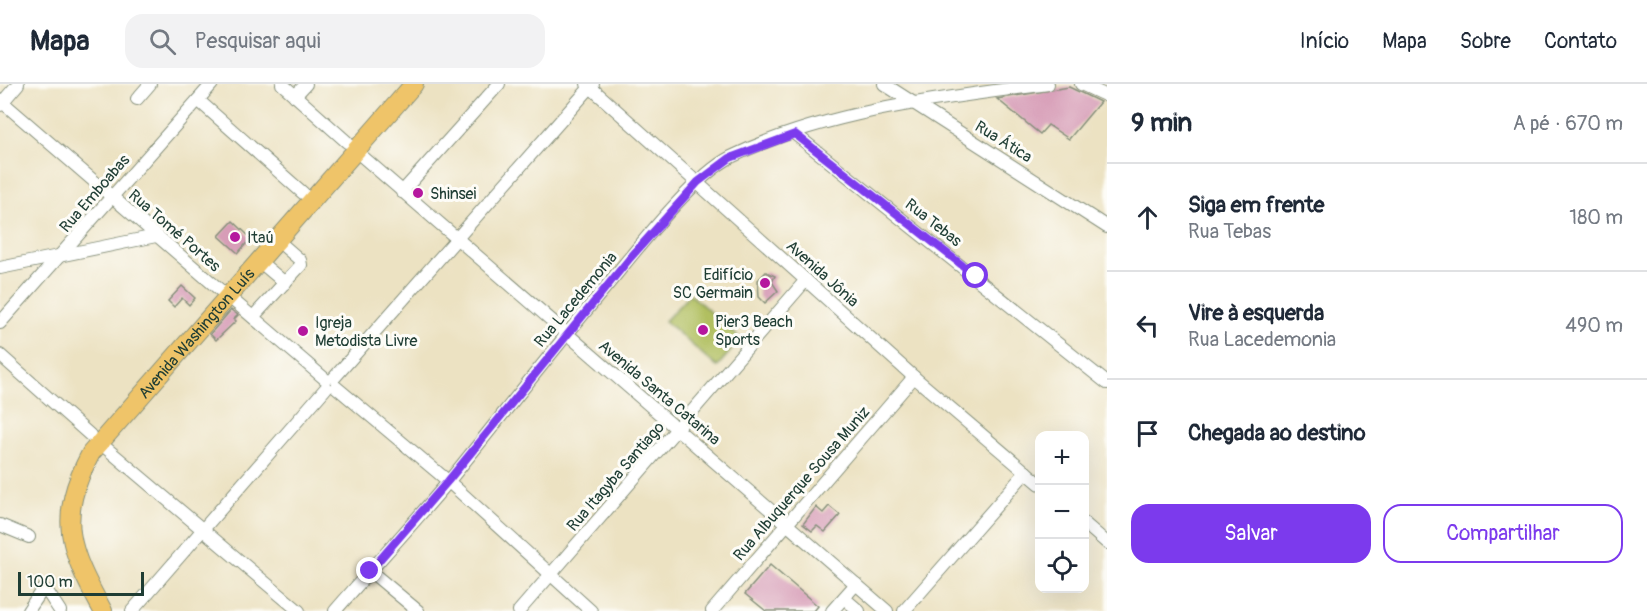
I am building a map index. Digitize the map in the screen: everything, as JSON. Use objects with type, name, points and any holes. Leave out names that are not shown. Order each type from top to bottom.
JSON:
[{"type":"highway","name":"Avenida Washington Luís","points":[[224,293],[278,240],[400,84]]},
{"type":"highway","name":"Avenida Washington Luís","points":[[88,608],[65,554],[58,517],[68,474],[75,459],[224,293],[303,193],[414,84]]},
{"type":"highway","name":"Avenida Washington Luís","points":[[95,439],[74,490],[69,526],[78,562],[103,611]]},
{"type":"street","points":[[1,103],[18,84]]},
{"type":"street","points":[[137,99],[150,84]]},
{"type":"street","name":"Rua Emboabas","points":[[0,323],[212,84]]},
{"type":"street","name":"Avenida Santa Catarina","points":[[282,84],[402,192],[887,611]]},
{"type":"street","points":[[295,96],[306,84]]},
{"type":"street","points":[[402,192],[499,84]]},
{"type":"street","name":"Rua Ática","points":[[884,84],[1107,227]]},
{"type":"street","name":"Rua Lacedemonia","points":[[335,611],[448,481],[567,334],[698,182],[730,158],[848,116],[911,103],[1048,84]]},
{"type":"street","points":[[1081,84],[1107,96]]},
{"type":"street","points":[[132,611],[591,85]]},
{"type":"street","name":"Avenida Jônia","points":[[591,85],[914,377],[1035,480]]},
{"type":"street","points":[[198,100],[303,193]]},
{"type":"street","name":"Rua Tomé Portes","points":[[1,103],[156,237],[448,481],[591,611]]},
{"type":"street","name":"Rua Tebas","points":[[795,134],[1107,383]]},
{"type":"street","points":[[0,268],[156,237]]},
{"type":"street","points":[[253,317],[302,263],[278,240]]},
{"type":"street","points":[[259,261],[285,283]]},
{"type":"street","name":"Rua Itagyba Santiago","points":[[519,611],[806,280]]},
{"type":"street","points":[[0,355],[95,439],[299,611]]},
{"type":"street","name":"Rua Albuquerque Sousa Muniz","points":[[712,611],[914,377]]},
{"type":"street","points":[[904,611],[1026,472]]},
{"type":"street","points":[[0,525],[29,537]]},
{"type":"street","points":[[1089,527],[1107,543]]},
{"type":"street","points":[[370,571],[418,611]]},
{"type":"street","points":[[832,611],[856,584]]},
{"type":"street","points":[[28,611],[40,592],[47,591],[60,611]]},
{"type":"street","points":[[844,597],[859,611]]},
{"type":"green space","name":"Pier3 Beach Sports","points":[[690,294],[741,339],[717,367],[665,321]]},
{"type":"building","points":[[1069,87],[1100,102],[1069,139],[1048,125],[1040,134],[997,99]]},
{"type":"building","name":"Itaú","points":[[233,221],[251,238],[238,253],[219,236]]},
{"type":"building","name":"Edifício SC Germain","points":[[766,272],[775,276],[772,282],[778,291],[765,303],[759,297],[758,280]]},
{"type":"building","points":[[182,286],[195,298],[189,305],[182,298],[174,307],[168,301]]},
{"type":"building","points":[[231,310],[238,315],[234,319],[236,321],[216,340],[210,334]]},
{"type":"building","points":[[829,506],[840,515],[825,532],[817,526],[812,531],[803,524],[816,507],[823,513]]},
{"type":"building","points":[[770,565],[818,606],[814,611],[766,611],[745,594]]},
{"type":"place","name":"Shinsei","points":[[418,193]]},
{"type":"place","name":"Itaú","points":[[235,237]]},
{"type":"place","name":"Edifício SC Germain","points":[[765,283]]},
{"type":"place","name":"Pier3 Beach Sports","points":[[703,330]]},
{"type":"place","name":"Igreja Metodista Livre","points":[[303,331]]},
{"type":"route","points":[[370,571],[448,481],[630,258],[698,182],[713,168],[730,158],[773,140],[795,134],[976,276]]}]
